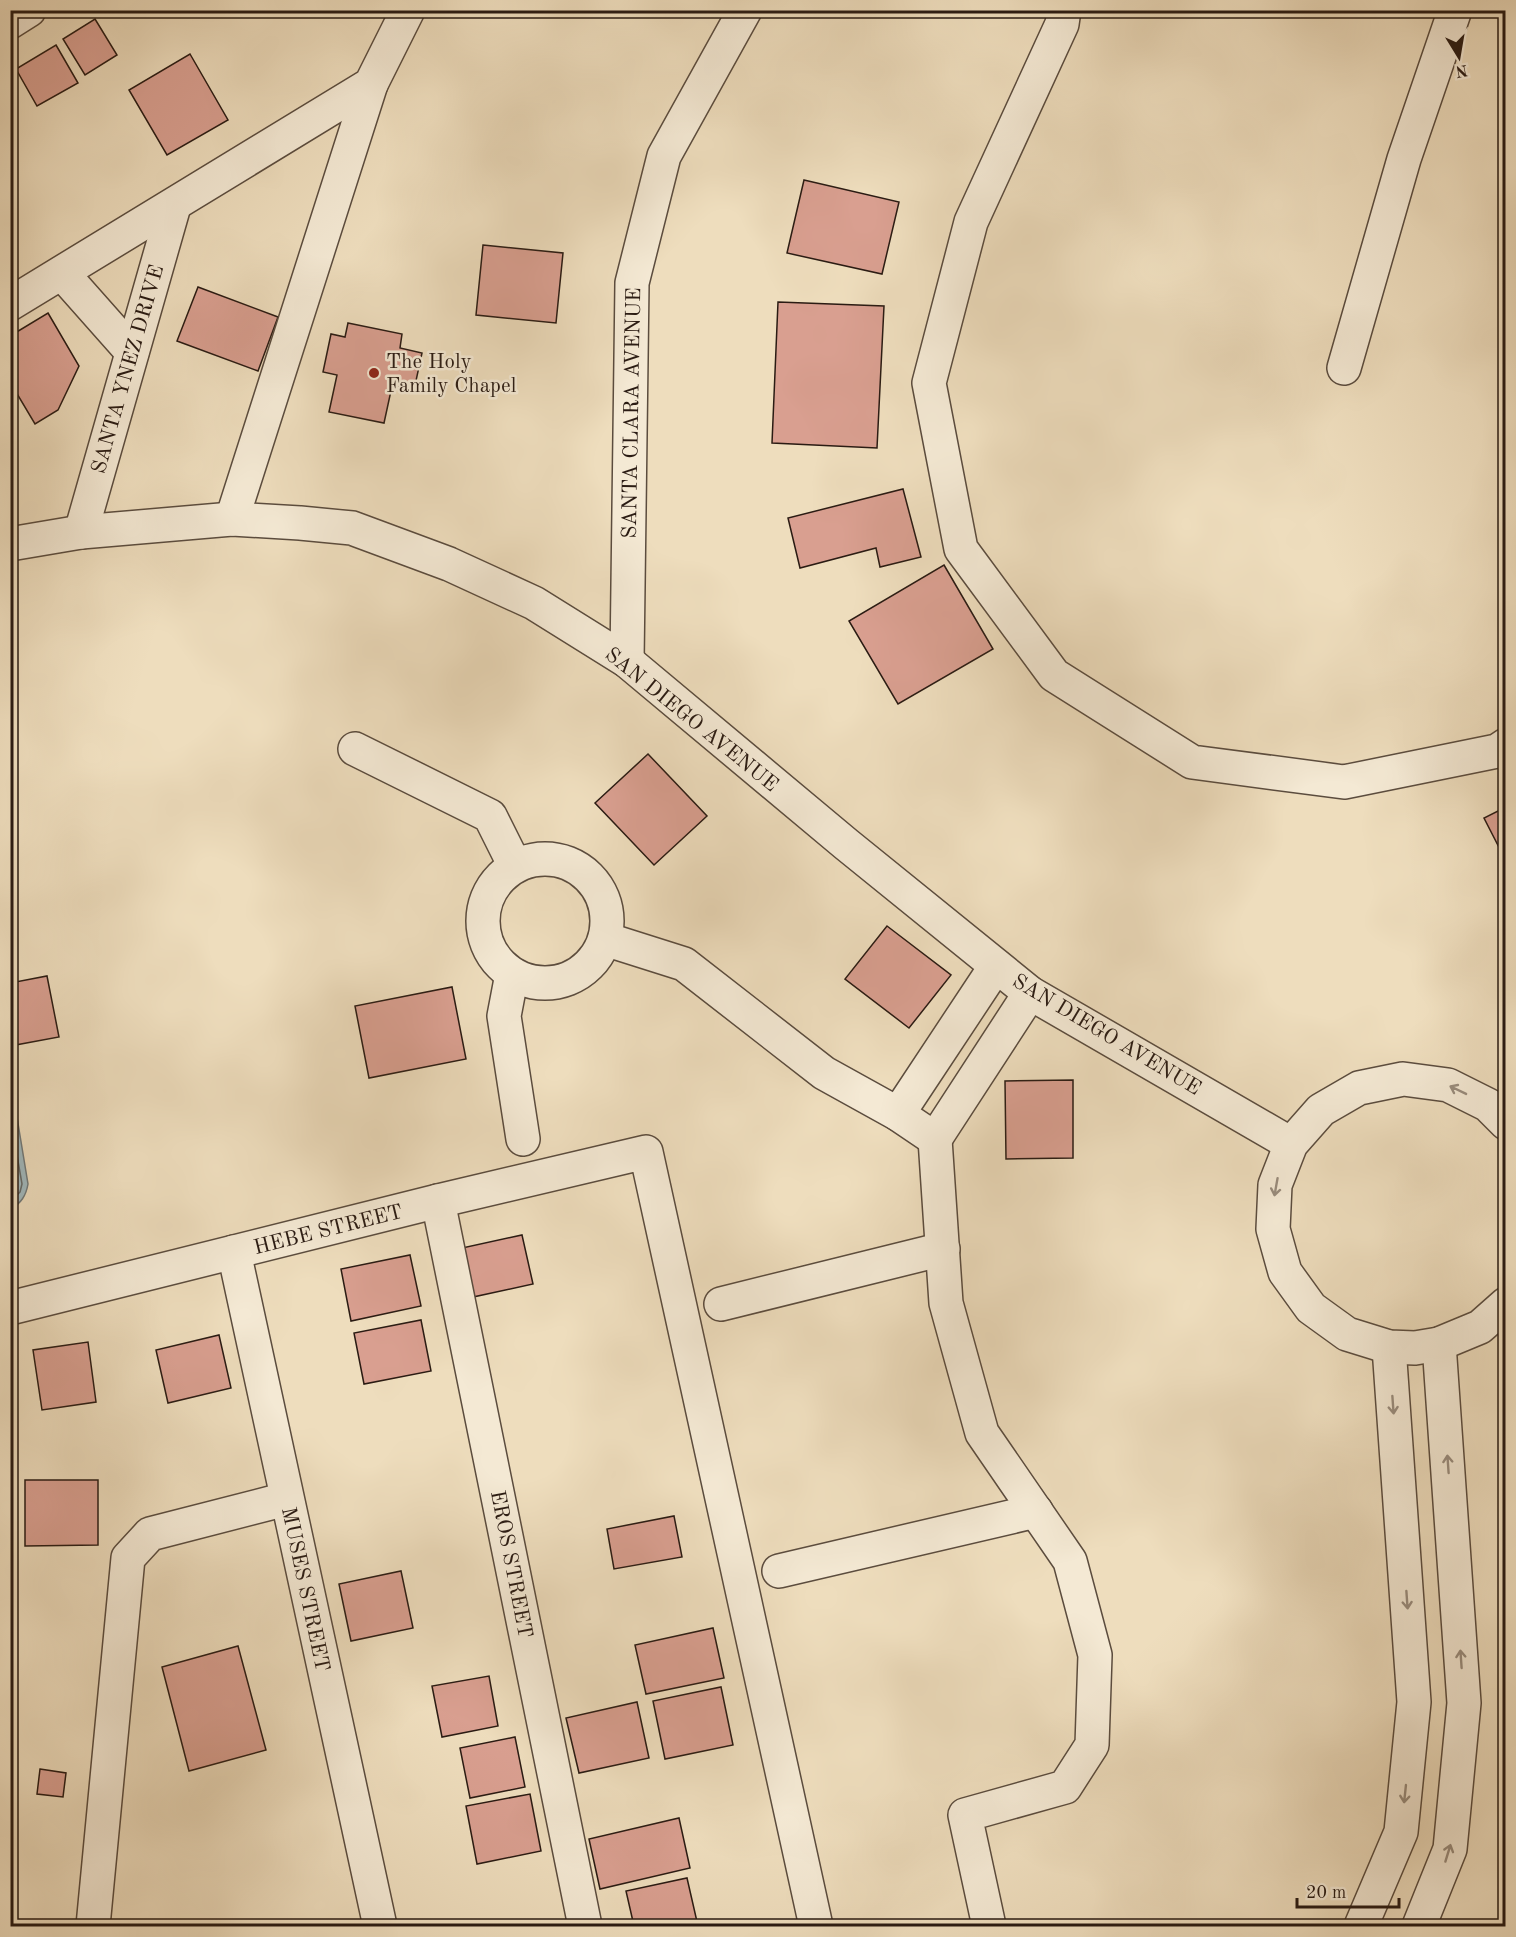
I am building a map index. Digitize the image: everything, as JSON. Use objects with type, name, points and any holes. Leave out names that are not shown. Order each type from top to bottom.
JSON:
[{"type":"street","points":[[10,22],[29,10]]},
{"type":"street","points":[[232,519],[371,84],[408,10]]},
{"type":"street","name":"SANTA CLARA AVENUE","points":[[627,661],[632,283],[664,156],[746,10]]},
{"type":"street","points":[[1064,10],[1062,24],[970,222],[929,383],[961,549],[1054,675],[1192,762],[1344,782],[1497,751],[1506,745]]},
{"type":"street","points":[[1344,368],[1404,159],[1455,10]]},
{"type":"street","points":[[10,304],[371,84]]},
{"type":"street","name":"SANTA YNEZ DRIVE","points":[[81,532],[174,206]]},
{"type":"street","points":[[62,273],[132,352]]},
{"type":"street","name":"SAN DIEGO AVENUE","points":[[10,544],[81,532],[232,519],[351,528],[449,564],[534,603],[627,661],[846,844],[1030,993],[1291,1144]]},
{"type":"street","points":[[354,749],[490,816],[515,866]]},
{"type":"street","points":[[535,859],[556,859],[576,866],[593,879],[603,897],[608,918],[605,939],[597,956],[584,970],[567,979],[548,984],[529,981],[512,974],[495,960],[485,940],[482,919],[486,898],[498,879],[515,866],[535,859]]},
{"type":"street","points":[[605,939],[684,964],[824,1073],[898,1114],[936,1139]]},
{"type":"street","points":[[898,1114],[996,966]]},
{"type":"street","points":[[512,974],[504,1016],[524,1139]]},
{"type":"street","points":[[989,1926],[965,1815],[1065,1787],[1092,1745],[1095,1655],[1070,1561],[982,1433],[946,1303],[936,1139],[1030,993]]},
{"type":"street","points":[[1500,1105],[1448,1085],[1403,1079],[1359,1088],[1320,1110],[1291,1144],[1275,1185],[1273,1230],[1285,1272],[1311,1308],[1347,1334],[1389,1347],[1415,1348],[1439,1344],[1480,1327],[1506,1304]]},
{"type":"street","name":"HEBE STREET","points":[[10,1308],[438,1201],[646,1152],[816,1926]]},
{"type":"street","name":"EROS STREET","points":[[438,1201],[585,1926]]},
{"type":"street","points":[[721,1304],[943,1249]]},
{"type":"street","name":"MUSES STREET","points":[[234,1252],[380,1926]]},
{"type":"street","points":[[1419,1926],[1450,1849],[1464,1703],[1439,1344]]},
{"type":"street","points":[[1361,1926],[1401,1832],[1414,1702],[1389,1347]]},
{"type":"street","points":[[93,1926],[128,1558],[150,1533],[286,1499]]},
{"type":"street","points":[[779,1571],[1036,1511]]},
{"type":"water","points":[[11,1081],[28,1184],[22,1199],[11,1209]]},
{"type":"building","points":[[95,19],[117,55],[85,75],[63,39]]},
{"type":"building","points":[[56,45],[78,83],[37,106],[16,69]]},
{"type":"building","points":[[190,54],[228,120],[167,155],[129,90]]},
{"type":"building","points":[[804,180],[899,202],[882,274],[787,253]]},
{"type":"building","points":[[483,245],[563,253],[556,323],[476,315]]},
{"type":"building","points":[[198,287],[278,317],[258,371],[177,341]]},
{"type":"building","points":[[778,302],[884,306],[877,448],[772,443]]},
{"type":"building","points":[[48,313],[79,366],[58,410],[35,424],[10,382],[10,336]]},
{"type":"building","name":"The Holy Family Chapel","points":[[348,323],[402,334],[400,348],[422,353],[414,390],[392,386],[384,423],[329,412],[337,375],[323,372],[331,334],[345,337]]},
{"type":"building","points":[[903,489],[921,557],[880,567],[876,548],[800,568],[788,518]]},
{"type":"building","points":[[944,565],[993,649],[898,704],[849,621]]},
{"type":"building","points":[[648,754],[707,816],[654,865],[595,803]]},
{"type":"building","points":[[1506,807],[1506,861],[1484,818]]},
{"type":"building","points":[[887,926],[951,975],[909,1028],[845,979]]},
{"type":"building","points":[[47,976],[59,1037],[10,1046],[10,983]]},
{"type":"building","points":[[452,987],[466,1059],[369,1078],[355,1006]]},
{"type":"building","points":[[1073,1080],[1073,1158],[1006,1159],[1005,1081]]},
{"type":"building","points":[[522,1235],[533,1284],[473,1297],[462,1248]]},
{"type":"building","points":[[410,1255],[421,1306],[351,1321],[341,1269]]},
{"type":"building","points":[[421,1320],[431,1371],[364,1384],[354,1333]]},
{"type":"building","points":[[219,1335],[231,1388],[168,1403],[156,1350]]},
{"type":"building","points":[[88,1342],[96,1402],[42,1410],[33,1350]]},
{"type":"building","points":[[25,1480],[98,1480],[98,1545],[25,1546]]},
{"type":"building","points":[[674,1516],[682,1557],[614,1569],[607,1529]]},
{"type":"building","points":[[401,1571],[413,1628],[351,1641],[339,1584]]},
{"type":"building","points":[[713,1628],[724,1678],[646,1694],[635,1645]]},
{"type":"building","points":[[238,1646],[266,1750],[189,1771],[162,1667]]},
{"type":"building","points":[[489,1676],[498,1726],[442,1737],[432,1686]]},
{"type":"building","points":[[721,1687],[733,1745],[665,1759],[653,1701]]},
{"type":"building","points":[[637,1702],[649,1758],[579,1773],[566,1718]]},
{"type":"building","points":[[515,1737],[525,1787],[470,1798],[460,1748]]},
{"type":"building","points":[[40,1769],[66,1773],[63,1797],[37,1794]]},
{"type":"building","points":[[530,1794],[541,1851],[477,1864],[466,1806]]},
{"type":"building","points":[[679,1818],[690,1868],[600,1889],[589,1839]]},
{"type":"building","points":[[687,1878],[698,1926],[634,1926],[626,1891]]},
{"type":"place","name":"The Holy Family Chapel","points":[[374,373]]}]
